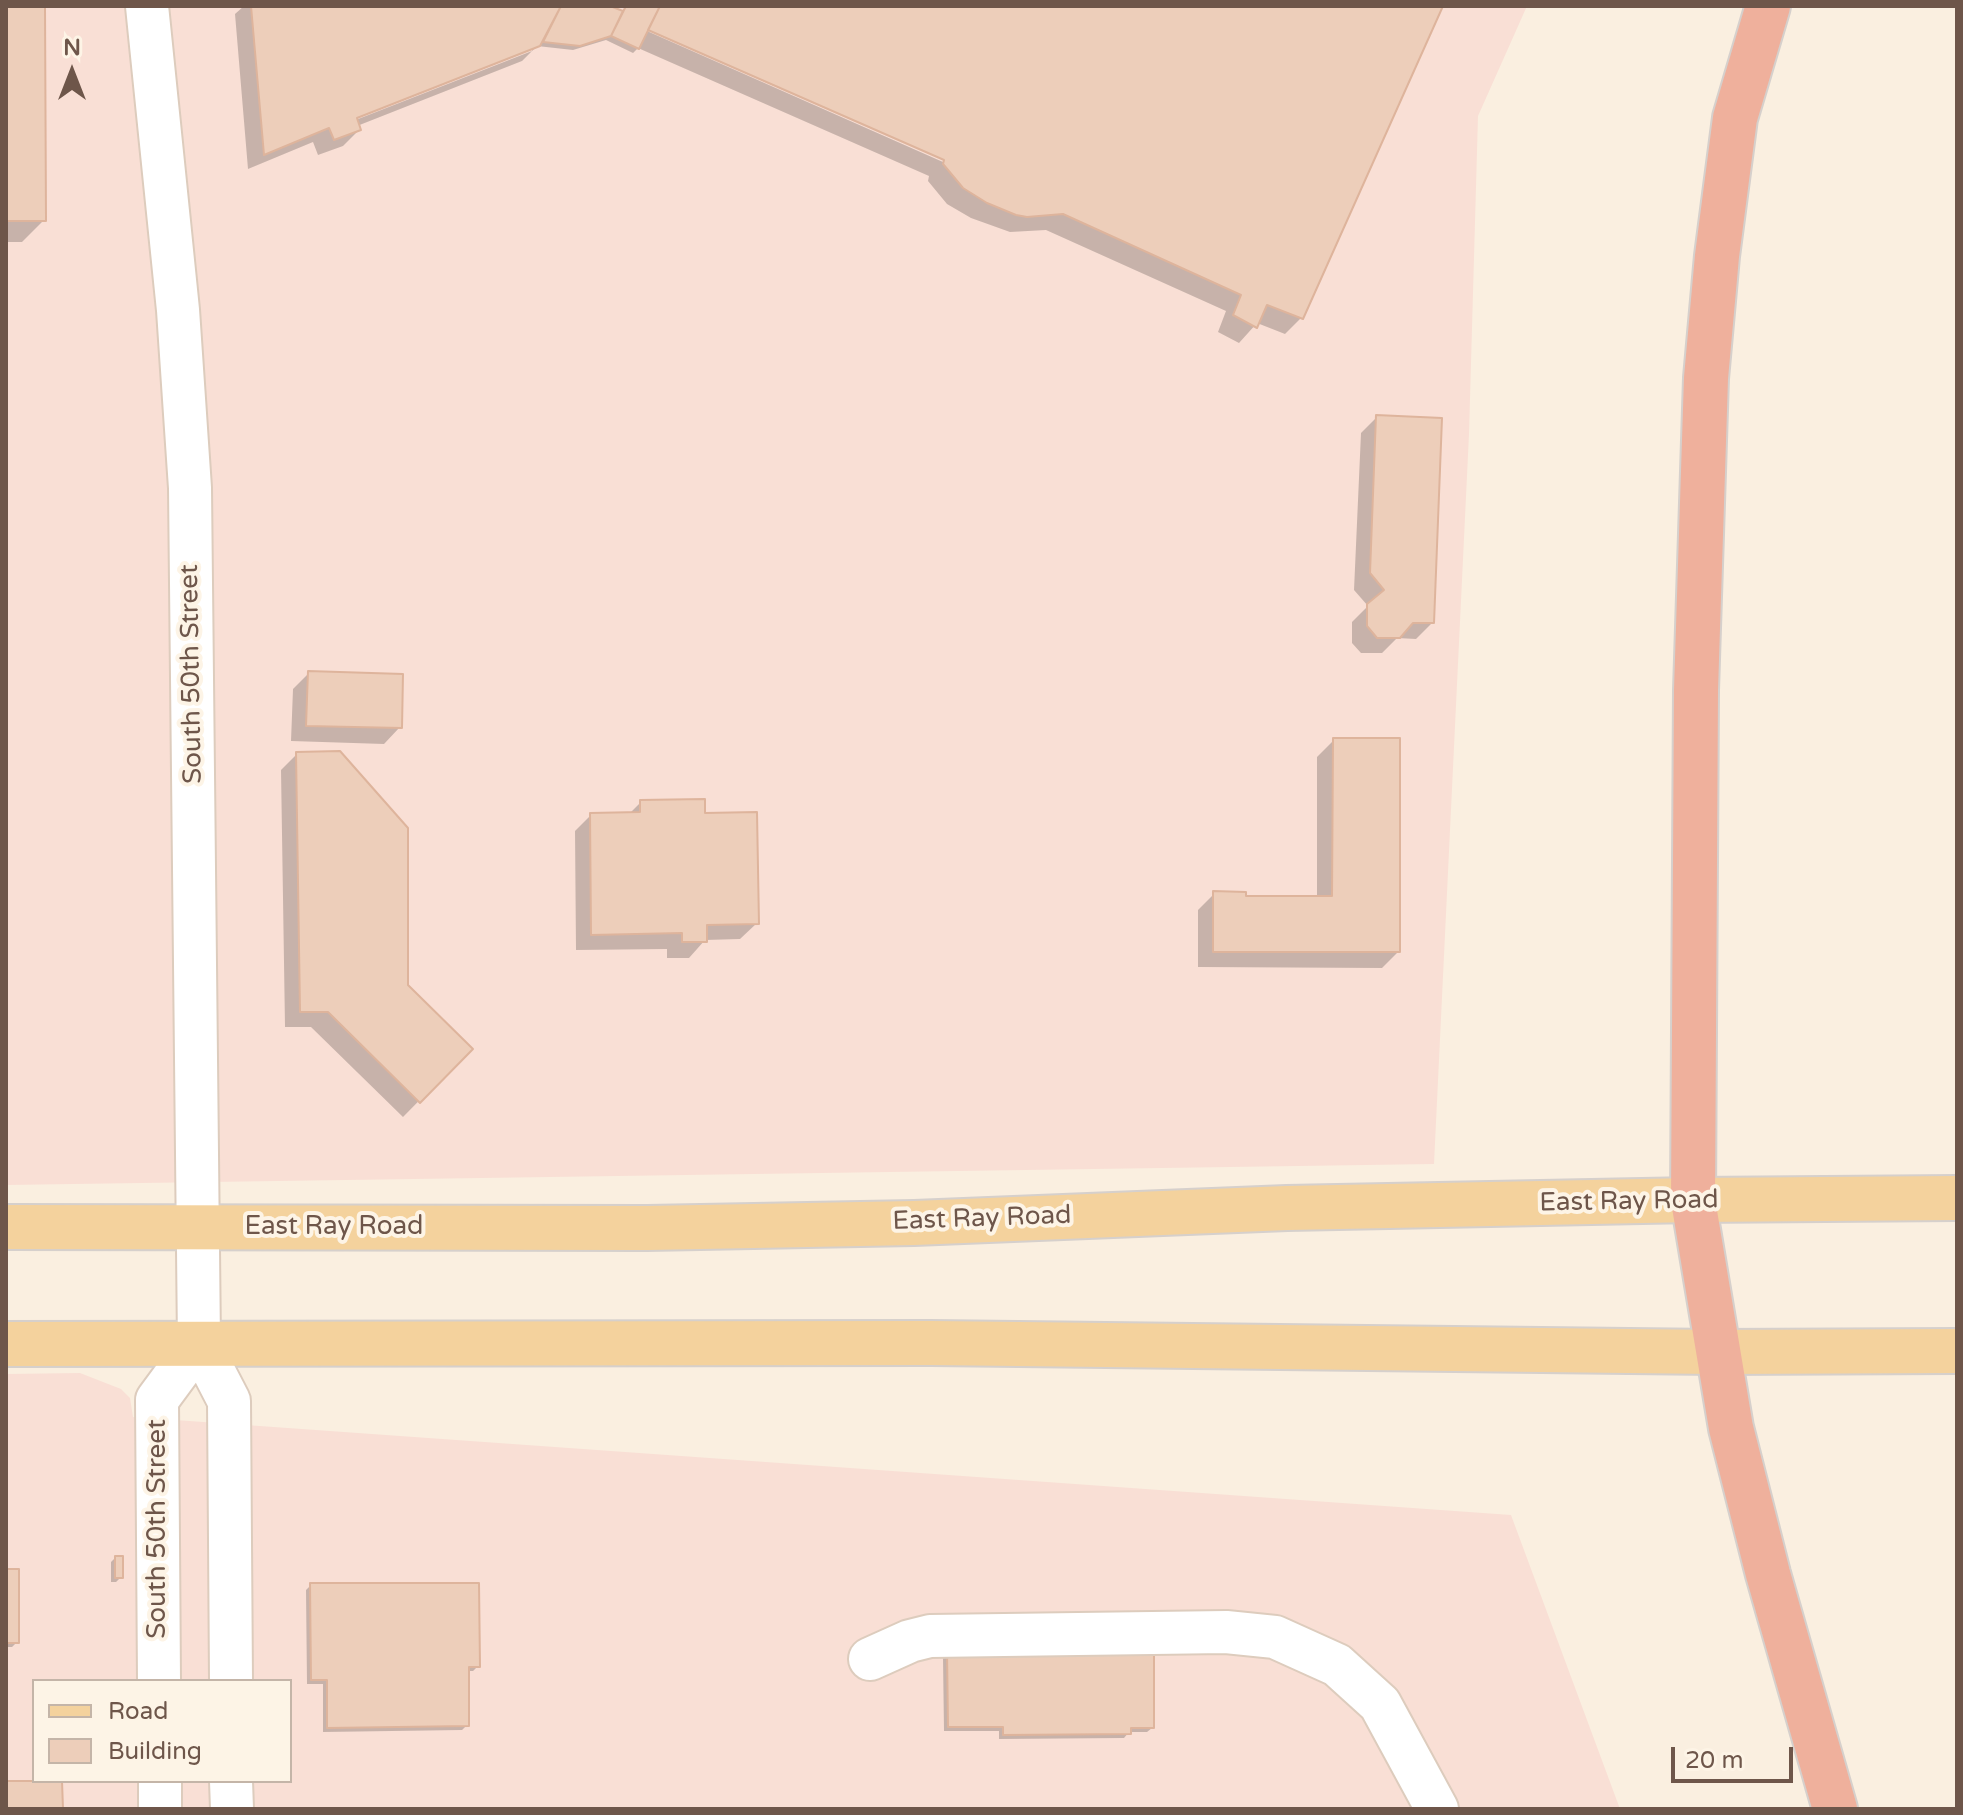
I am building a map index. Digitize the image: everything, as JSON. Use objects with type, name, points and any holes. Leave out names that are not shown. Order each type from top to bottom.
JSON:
[{"type":"highway","points":[[1768,6],[1735,118],[1717,256],[1706,378],[1696,690],[1693,1200],[1731,1428],[1835,1809]]},
{"type":"main road","name":"East Ray Road","points":[[6,1227],[647,1228],[914,1223],[1272,1209],[1957,1198]]},
{"type":"main road","points":[[6,1344],[931,1343],[1716,1352],[1957,1351]]},
{"type":"street","name":"South 50th Street","points":[[147,6],[178,310],[190,488],[199,1343],[229,1401],[231,1679]]},
{"type":"street","name":"South 50th Street","points":[[159,1679],[157,1400],[199,1343]]},
{"type":"street","points":[[870,1659],[910,1641],[930,1636],[1226,1632],[1275,1637],[1337,1665],[1380,1704],[1437,1809]]},
{"type":"street","points":[[160,1783],[160,1809]]},
{"type":"street","points":[[231,1783],[232,1809]]},
{"type":"shaded area","points":[[6,6],[1527,6],[1478,116],[1469,434],[1434,1164],[6,1185]]},
{"type":"shaded area","points":[[80,1373],[121,1389],[130,1398],[133,1417],[1511,1515],[1620,1809],[6,1809],[6,1374]]},
{"type":"building","points":[[6,6],[45,6],[46,221],[6,221]]},
{"type":"building","points":[[251,6],[561,6],[540,46],[357,118],[361,130],[334,140],[329,128],[264,155]]},
{"type":"building","points":[[561,6],[610,6],[623,11],[611,36],[580,46],[543,42]]},
{"type":"building","points":[[626,6],[660,6],[639,49],[611,36]]},
{"type":"building","points":[[660,6],[1443,6],[1303,319],[1267,305],[1257,328],[1233,315],[1241,295],[1063,214],[1027,217],[987,203],[963,188],[943,164],[944,160],[648,30]]},
{"type":"building","points":[[1376,415],[1442,418],[1434,623],[1413,623],[1400,638],[1377,638],[1367,626],[1367,604],[1384,590],[1370,573]]},
{"type":"building","points":[[308,671],[403,674],[402,728],[306,726]]},
{"type":"building","points":[[1333,738],[1400,738],[1400,952],[1213,952],[1213,891],[1246,892],[1246,896],[1332,896]]},
{"type":"building","points":[[340,751],[408,828],[408,985],[473,1049],[420,1103],[328,1012],[300,1012],[296,752]]},
{"type":"building","points":[[705,799],[705,813],[757,812],[759,924],[707,925],[707,942],[682,942],[682,933],[591,935],[590,813],[640,812],[640,800]]},
{"type":"building","points":[[115,1556],[123,1556],[123,1578],[115,1578]]},
{"type":"building","points":[[6,1569],[19,1569],[19,1643],[6,1643]]},
{"type":"building","points":[[310,1583],[479,1583],[480,1667],[469,1667],[469,1726],[327,1728],[327,1680],[311,1680]]},
{"type":"building","points":[[1130,1646],[1130,1655],[1154,1655],[1154,1728],[1131,1728],[1131,1734],[1003,1735],[1003,1727],[948,1727],[947,1651]]},
{"type":"building","points":[[6,1781],[62,1783],[63,1809],[6,1809]]}]
